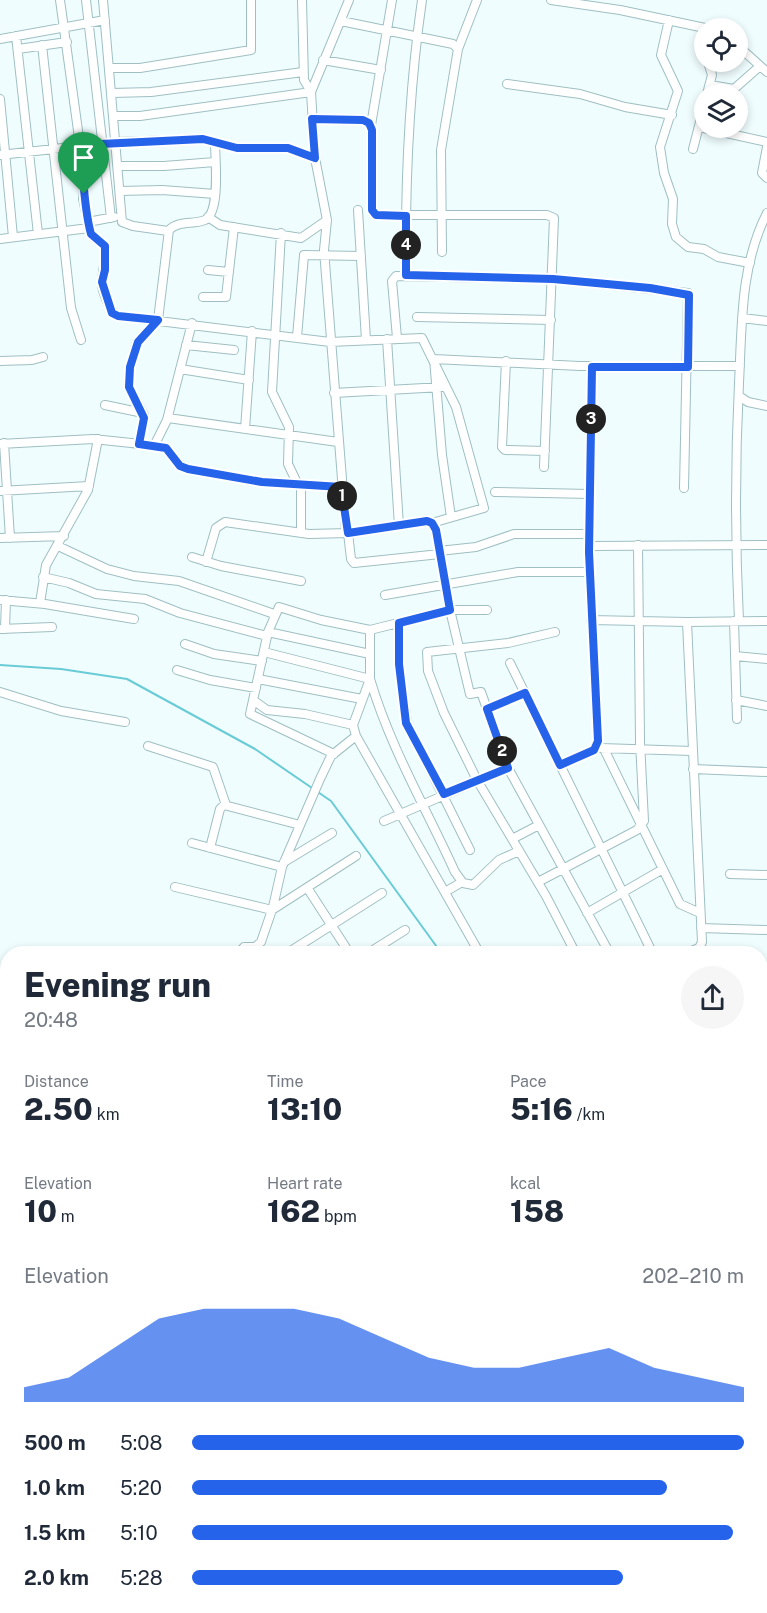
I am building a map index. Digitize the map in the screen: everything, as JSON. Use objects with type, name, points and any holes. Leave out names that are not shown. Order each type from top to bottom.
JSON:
[{"type":"street","points":[[69,0],[60,1],[89,225],[92,236],[105,246],[105,270],[102,282],[112,313],[118,316],[192,323],[330,342],[422,338],[456,407],[484,508],[432,523],[348,533],[301,533],[222,522],[216,528],[206,562]]},
{"type":"street","points":[[86,0],[111,218]]},
{"type":"street","points":[[103,0],[122,222],[125,225],[168,231]]},
{"type":"street","points":[[110,68],[140,68],[251,50],[251,0]]},
{"type":"street","points":[[302,0],[303,72],[305,83],[311,92]]},
{"type":"street","points":[[349,0],[311,92],[315,158],[327,220],[324,254],[330,342],[341,487],[351,561],[354,563],[440,553],[476,547],[514,534],[589,534]]},
{"type":"street","points":[[392,0],[389,31],[370,124],[373,212],[376,215],[406,216],[553,216],[555,224],[550,364],[544,467]]},
{"type":"street","points":[[406,275],[406,216],[417,37],[422,0]]},
{"type":"street","points":[[442,252],[442,146],[458,49],[477,0]]},
{"type":"street","points":[[551,0],[615,9],[694,26]]},
{"type":"street","points":[[613,0],[615,9]]},
{"type":"street","points":[[0,39],[105,20]]},
{"type":"street","points":[[669,20],[661,53],[678,87],[678,95],[660,147],[664,173],[673,199],[672,224],[676,237],[688,247],[704,249],[718,257],[750,263]]},
{"type":"street","points":[[341,21],[453,44],[458,49]]},
{"type":"street","points":[[16,36],[38,234]]},
{"type":"street","points":[[18,49],[67,42]]},
{"type":"street","points":[[42,45],[71,308],[81,340]]},
{"type":"street","points":[[748,55],[767,72]]},
{"type":"street","points":[[93,57],[109,59]]},
{"type":"street","points":[[323,60],[381,70]]},
{"type":"street","points":[[740,84],[760,66]]},
{"type":"street","points":[[112,93],[152,92],[303,72]]},
{"type":"street","points":[[507,84],[580,94],[625,107],[672,115]]},
{"type":"street","points":[[114,116],[140,116],[311,92]]},
{"type":"street","points":[[0,99],[3,154],[13,237]]},
{"type":"street","points":[[312,119],[363,120],[370,124]]},
{"type":"street","points":[[693,149],[696,138]]},
{"type":"street","points":[[748,138],[767,142]]},
{"type":"street","points":[[3,154],[116,142],[203,139],[237,148],[288,148],[315,158]]},
{"type":"street","points":[[208,217],[214,206],[215,142]]},
{"type":"street","points":[[767,147],[762,171],[767,178]]},
{"type":"street","points":[[118,166],[164,166],[215,162]]},
{"type":"street","points":[[120,191],[162,189],[215,194]]},
{"type":"street","points":[[358,210],[366,340]]},
{"type":"street","points":[[737,719],[735,656],[738,396],[744,282],[758,231],[767,213]]},
{"type":"street","points":[[0,239],[63,231],[121,215]]},
{"type":"street","points":[[139,444],[143,413],[129,387],[130,367],[138,342],[158,320],[168,231],[177,224],[208,217],[218,224],[301,238],[327,220]]},
{"type":"street","points":[[203,297],[225,298],[234,227]]},
{"type":"street","points":[[280,233],[273,395],[289,427],[288,464],[299,486],[301,533]]},
{"type":"street","points":[[297,338],[304,256],[324,254],[361,256]]},
{"type":"street","points":[[208,270],[229,272]]},
{"type":"street","points":[[397,338],[392,279],[406,275],[553,279],[688,293],[684,488]]},
{"type":"street","points":[[417,317],[551,320]]},
{"type":"street","points":[[742,318],[767,321]]},
{"type":"street","points":[[154,446],[168,418],[192,323]]},
{"type":"street","points":[[245,429],[252,331]]},
{"type":"street","points":[[387,339],[399,526]]},
{"type":"street","points":[[186,345],[234,350]]},
{"type":"street","points":[[0,361],[32,360],[43,357]]},
{"type":"street","points":[[434,359],[592,367],[740,366]]},
{"type":"street","points":[[434,359],[442,455],[452,517]]},
{"type":"street","points":[[506,361],[502,447],[505,450],[545,451]]},
{"type":"street","points":[[592,367],[589,572],[598,741],[643,825],[681,906],[700,913]]},
{"type":"street","points":[[180,369],[249,380]]},
{"type":"street","points":[[334,393],[447,387]]},
{"type":"street","points":[[738,396],[748,402],[767,406]]},
{"type":"street","points":[[105,405],[143,413]]},
{"type":"street","points":[[168,418],[338,442]]},
{"type":"street","points":[[10,538],[3,491],[2,444],[98,439],[139,444],[168,450],[180,466],[188,469],[299,486],[341,487]]},
{"type":"street","points":[[40,603],[46,565],[64,536],[89,486],[98,439]]},
{"type":"street","points":[[3,491],[89,486]]},
{"type":"street","points":[[495,492],[590,494]]},
{"type":"street","points":[[432,523],[470,694],[481,692],[508,768],[606,946]]},
{"type":"street","points":[[0,538],[64,536]]},
{"type":"street","points":[[638,545],[643,825]]},
{"type":"street","points":[[589,546],[767,545]]},
{"type":"street","points":[[58,546],[107,569],[134,576],[179,581],[274,614]]},
{"type":"street","points":[[192,557],[206,562],[301,581]]},
{"type":"street","points":[[385,595],[519,572],[589,572]]},
{"type":"street","points":[[43,578],[71,583],[99,594],[145,599],[180,613],[267,634],[370,654]]},
{"type":"street","points":[[52,627],[3,629],[3,600],[40,603],[134,619]]},
{"type":"street","points":[[334,754],[280,727],[252,717],[250,713],[267,634],[276,608],[281,607],[321,620],[370,630],[450,610],[487,610]]},
{"type":"street","points":[[591,620],[767,621]]},
{"type":"street","points":[[687,622],[701,946]]},
{"type":"street","points":[[399,623],[399,664],[406,723],[444,794],[470,850]]},
{"type":"street","points":[[370,630],[370,679],[380,711],[462,882],[472,885],[498,860],[519,851]]},
{"type":"street","points":[[555,632],[508,643],[427,652],[428,670],[444,713],[477,780],[538,882],[572,946]]},
{"type":"street","points":[[184,645],[214,654],[263,656],[370,679]]},
{"type":"street","points":[[735,656],[767,659]]},
{"type":"street","points":[[510,663],[649,946]]},
{"type":"street","points":[[177,670],[210,680],[256,688]]},
{"type":"street","points":[[258,679],[362,699]]},
{"type":"street","points":[[370,679],[353,725],[356,736],[475,946]]},
{"type":"street","points":[[0,692],[61,711],[125,722]]},
{"type":"street","points":[[487,709],[525,693]]},
{"type":"street","points":[[253,700],[267,710],[305,714],[353,725]]},
{"type":"street","points":[[736,700],[767,706]]},
{"type":"street","points":[[256,946],[261,942],[272,910],[283,865],[320,779],[334,754],[356,736]]},
{"type":"street","points":[[148,746],[213,767],[226,805]]},
{"type":"street","points":[[560,765],[600,748],[692,752]]},
{"type":"street","points":[[384,821],[508,768]]},
{"type":"street","points":[[693,769],[767,772]]},
{"type":"street","points":[[210,848],[220,809],[226,805],[300,825]]},
{"type":"street","points":[[512,839],[539,825]]},
{"type":"street","points":[[538,882],[643,825]]},
{"type":"street","points":[[192,843],[283,865],[332,833]]},
{"type":"street","points":[[175,886],[272,910],[308,889],[356,856]]},
{"type":"street","points":[[587,913],[624,894],[663,869]]},
{"type":"street","points":[[730,874],[767,875]]},
{"type":"street","points":[[445,892],[462,882]]},
{"type":"street","points":[[308,889],[345,946]]},
{"type":"street","points":[[298,946],[382,893]]},
{"type":"street","points":[[701,928],[767,930]]},
{"type":"street","points":[[380,946],[405,930]]},
{"type":"waterway","points":[[0,665],[61,669],[127,679],[255,749],[331,801],[436,946]]},
{"type":"route","points":[[312,119],[363,120],[368,121],[372,127],[372,210],[376,215],[406,216],[406,275],[553,279],[688,293],[690,297],[688,367],[592,367],[589,552],[598,741],[594,750],[560,765],[525,693],[487,709],[508,768],[444,794],[406,723],[399,664],[399,623],[450,610],[434,524],[427,521],[348,533],[341,487],[262,482],[182,468],[166,448],[139,444],[144,418],[129,387],[130,367],[132,354],[138,342],[158,320],[118,316],[112,313],[102,282],[105,270],[105,249],[102,243],[93,238],[91,234],[84,194],[80,145],[203,139],[228,147],[245,149],[288,148],[315,158],[312,119]]}]
